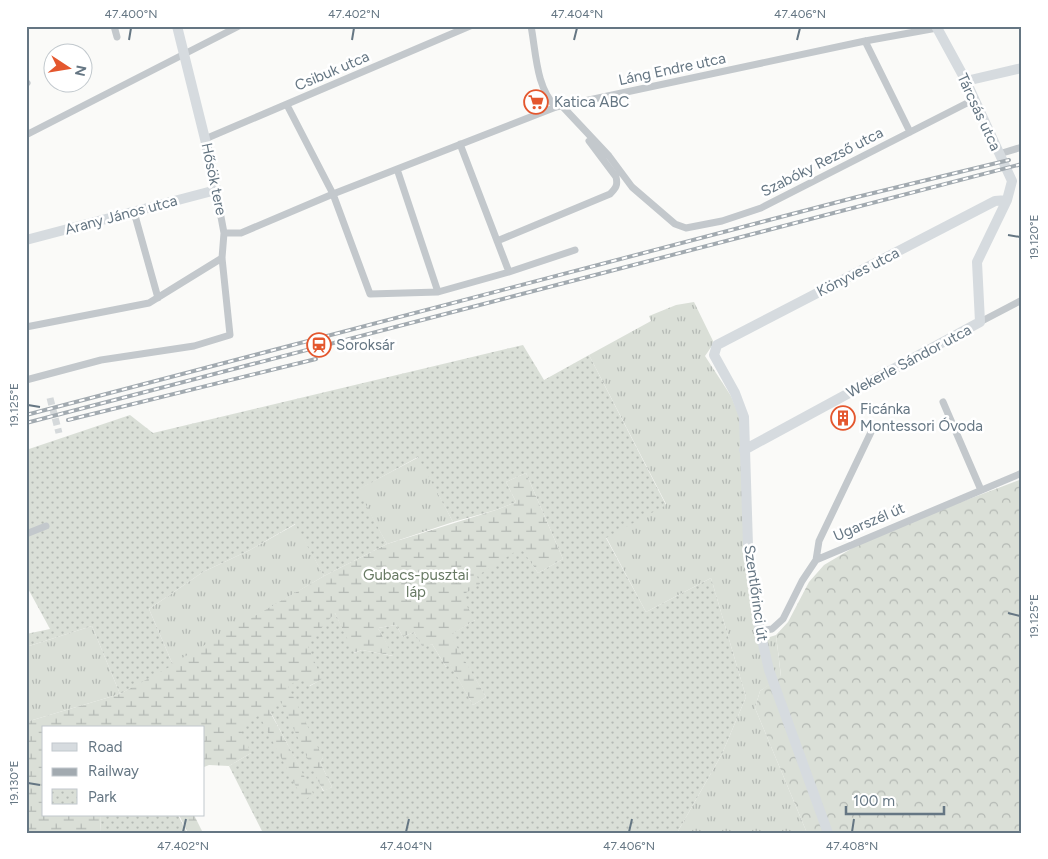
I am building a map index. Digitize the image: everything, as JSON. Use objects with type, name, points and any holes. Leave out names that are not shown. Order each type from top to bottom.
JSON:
[{"type":"main road","name":"Hősök tere","points":[[177,26],[216,190]]},
{"type":"main road","name":"Tárcsás utca","points":[[936,27],[975,99],[999,154],[1017,182],[1006,200],[977,262],[980,322]]},
{"type":"main road","points":[[966,81],[1022,68]]},
{"type":"main road","name":"Arany János utca","points":[[26,240],[216,190]]},
{"type":"main road","name":"Könyves utca","points":[[714,350],[717,346],[995,201],[1006,200]]},
{"type":"main road","name":"Wekerle Sándor utca","points":[[744,450],[980,322]]},
{"type":"main road","name":"Szentlőrinci út","points":[[714,350],[714,356],[740,404],[744,417],[748,546],[760,631],[777,695],[828,833]]},
{"type":"street","points":[[114,26],[117,36]]},
{"type":"street","points":[[26,136],[238,26]]},
{"type":"street","name":"Csibuk utca","points":[[205,139],[287,106],[470,26]]},
{"type":"street","points":[[497,241],[610,194],[618,184],[616,177],[589,141],[588,132],[548,99],[541,80],[531,26]]},
{"type":"street","name":"Láng Endre utca","points":[[224,233],[241,234],[333,194],[560,107],[936,27]]},
{"type":"street","points":[[865,41],[910,132]]},
{"type":"street","name":"Szabóky Rezső utca","points":[[588,132],[632,187],[675,224],[686,228],[722,221],[756,210],[975,99]]},
{"type":"street","points":[[287,106],[333,194],[370,294],[438,292],[510,272],[575,250]]},
{"type":"street","points":[[460,144],[510,272]]},
{"type":"street","points":[[999,154],[1022,147]]},
{"type":"street","points":[[397,169],[438,292]]},
{"type":"street","name":"Hősök tere","points":[[26,380],[101,360],[194,346],[230,335],[222,258],[224,233],[216,190]]},
{"type":"street","points":[[134,212],[158,298]]},
{"type":"street","points":[[26,326],[150,303],[222,258]]},
{"type":"street","name":"Wekerle Sándor utca","points":[[980,322],[1022,300]]},
{"type":"street","points":[[943,402],[981,490]]},
{"type":"street","points":[[760,631],[772,629],[784,619],[802,581],[816,560],[819,541],[873,428]]},
{"type":"street","name":"Ugarszél út","points":[[816,560],[1022,474]]},
{"type":"street","points":[[26,534],[46,526]]},
{"type":"green space","points":[[694,302],[714,343],[705,356],[731,396],[740,418],[744,543],[757,641],[776,635],[781,677],[760,691],[755,708],[807,833],[677,833],[722,754],[746,697],[711,578],[646,612],[606,537],[666,504],[589,355],[651,321],[649,316],[676,305]]},
{"type":"green space","points":[[523,345],[544,380],[589,355],[666,505],[606,538],[646,612],[711,578],[746,697],[722,754],[677,833],[263,833],[229,766],[251,753],[240,728],[259,715],[303,800],[314,795],[269,709],[281,702],[323,791],[332,787],[320,762],[323,758],[288,686],[304,677],[310,686],[322,679],[307,644],[335,613],[354,653],[362,650],[393,656],[378,628],[396,625],[403,637],[414,632],[423,648],[432,644],[446,667],[450,664],[473,705],[486,697],[450,635],[475,620],[461,596],[480,584],[477,576],[521,548],[538,573],[563,559],[526,473],[506,482],[516,502],[496,510],[453,522],[418,457],[358,490],[387,544],[324,576],[295,524],[250,550],[203,572],[149,609],[173,665],[120,694],[92,626],[26,647],[26,634],[50,629],[26,585],[26,450],[130,415],[153,433]]},
{"type":"green space","points":[[419,457],[453,522],[387,544],[357,490]]},
{"type":"green space","name":"Gubacs-pusztai láp","points":[[526,473],[563,559],[538,573],[521,549],[480,584],[475,620],[451,635],[486,697],[473,705],[450,665],[446,667],[432,644],[423,649],[414,632],[403,637],[396,625],[378,628],[394,656],[362,650],[353,653],[335,613],[323,679],[309,686],[323,758],[320,762],[332,787],[324,791],[269,710],[315,795],[303,801],[251,753],[229,766],[205,767],[205,726],[42,726],[42,816],[100,816],[101,833],[26,833],[26,722],[120,694],[324,576],[387,544],[516,502],[506,482]]},
{"type":"green space","points":[[1022,479],[1022,833],[807,833],[755,708],[760,691],[781,676],[776,635],[788,622],[809,582],[824,565],[876,534]]},
{"type":"green space","points":[[296,524],[324,576],[173,665],[149,609],[203,572],[250,550]]},
{"type":"green space","points":[[92,626],[120,694],[26,722],[26,647]]},
{"type":"green space","points":[[100,816],[178,816],[187,833],[101,833]]},
{"type":"green space","points":[[180,816],[194,816],[203,833],[188,833]]},
{"type":"tunnel","points":[[50,398],[59,433]]},
{"type":"railway","points":[[26,415],[857,197],[1009,160]]},
{"type":"railway","points":[[26,423],[1022,164]]},
{"type":"railway","points":[[68,420],[316,359]]},
{"type":"place","name":"Katica ABC","points":[[536,102]]},
{"type":"place","name":"Soroksár","points":[[319,345]]},
{"type":"place","name":"Ficánka Montessori Óvoda","points":[[843,418]]}]
